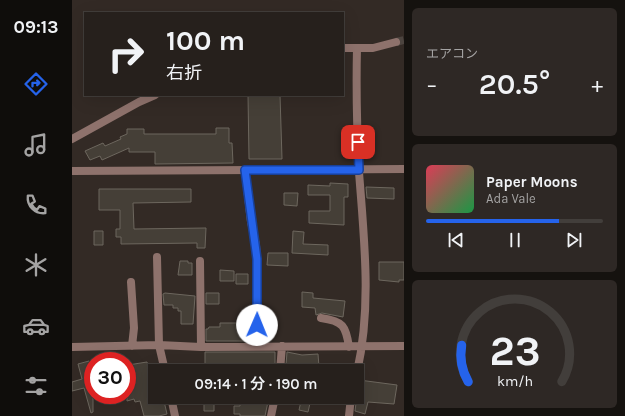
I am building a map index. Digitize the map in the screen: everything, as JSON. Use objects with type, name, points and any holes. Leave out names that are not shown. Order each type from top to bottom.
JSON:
[{"type":"street","points":[[344,48],[373,48],[396,42]]},
{"type":"street","points":[[357,48],[359,170],[365,247],[365,310],[363,347],[359,364]]},
{"type":"street","points":[[72,139],[153,96]]},
{"type":"street","points":[[72,171],[404,169]]},
{"type":"street","points":[[245,170],[251,222],[256,245],[258,272],[256,346]]},
{"type":"street","points":[[157,257],[159,345],[163,364]]},
{"type":"street","points":[[200,261],[201,347]]},
{"type":"street","points":[[131,282],[134,328],[132,346]]},
{"type":"street","points":[[321,318],[339,322],[344,327],[349,347]]},
{"type":"street","points":[[72,347],[159,345],[201,347],[404,346]]},
{"type":"street","points":[[281,364],[282,346]]},
{"type":"street","points":[[172,404],[175,416]]},
{"type":"street","points":[[271,416],[274,404]]},
{"type":"street","points":[[349,416],[350,404]]},
{"type":"building","points":[[248,96],[280,96],[282,159],[249,159]]},
{"type":"building","points":[[216,128],[229,128],[229,143],[232,143],[233,163],[155,164],[155,152],[129,152],[129,148],[102,160],[100,156],[90,160],[85,151],[103,143],[105,146],[121,139],[120,137],[127,134],[127,129],[144,129],[144,134],[216,134]]},
{"type":"building","points":[[330,183],[348,184],[348,197],[344,197],[344,225],[309,223],[309,211],[330,211],[330,195],[308,195],[308,185],[330,186]]},
{"type":"building","points":[[366,187],[394,188],[394,199],[367,198]]},
{"type":"building","points":[[99,189],[191,189],[191,202],[133,203],[134,229],[206,228],[205,248],[197,248],[197,243],[121,244],[121,237],[116,237],[116,229],[120,229],[120,210],[99,210]]},
{"type":"building","points":[[284,193],[298,193],[297,206],[284,205]]},
{"type":"building","points":[[94,231],[103,231],[103,245],[94,245]]},
{"type":"building","points":[[293,231],[304,232],[303,244],[328,245],[328,255],[292,253]]},
{"type":"building","points":[[268,253],[288,253],[288,266],[267,265]]},
{"type":"building","points":[[180,261],[188,261],[188,263],[192,263],[192,275],[178,275]]},
{"type":"building","points":[[379,262],[404,262],[404,280],[399,280],[399,282],[379,280]]},
{"type":"building","points":[[220,270],[234,271],[234,281],[220,281]]},
{"type":"building","points":[[236,274],[248,274],[248,284],[236,284]]},
{"type":"building","points":[[302,292],[313,293],[313,298],[345,301],[343,317],[322,313],[316,315],[315,308],[302,307]]},
{"type":"building","points":[[206,293],[219,293],[219,304],[206,304]]},
{"type":"building","points":[[163,294],[195,296],[193,324],[181,324],[181,311],[178,311],[178,308],[173,308],[173,305],[164,305]]},
{"type":"building","points":[[220,323],[247,323],[247,341],[206,341],[206,329],[209,327],[220,327]]},
{"type":"building","points":[[205,352],[275,352],[275,364],[205,364]]},
{"type":"building","points":[[287,352],[302,355],[318,354],[319,364],[286,364]]},
{"type":"building","points":[[84,362],[84,388],[72,391],[72,382],[82,379],[78,364]]},
{"type":"building","points":[[147,362],[148,404],[165,404],[167,414],[159,416],[144,416],[140,401],[136,402],[136,364]]},
{"type":"building","points":[[364,381],[397,385],[394,404],[368,402],[365,414],[355,411],[356,404],[364,404]]},
{"type":"building","points":[[88,404],[93,404],[93,412],[91,413]]},
{"type":"building","points":[[204,404],[214,404],[214,411],[204,411]]},
{"type":"building","points":[[240,404],[268,404],[265,416],[240,416],[240,414],[234,414],[234,406],[240,406]]},
{"type":"building","points":[[300,404],[310,404],[308,412],[299,410]]},
{"type":"tunnel","points":[[396,42],[404,40]]},
{"type":"route","points":[[257,325],[258,272],[256,245],[251,222],[245,170],[359,170],[358,142]]}]
